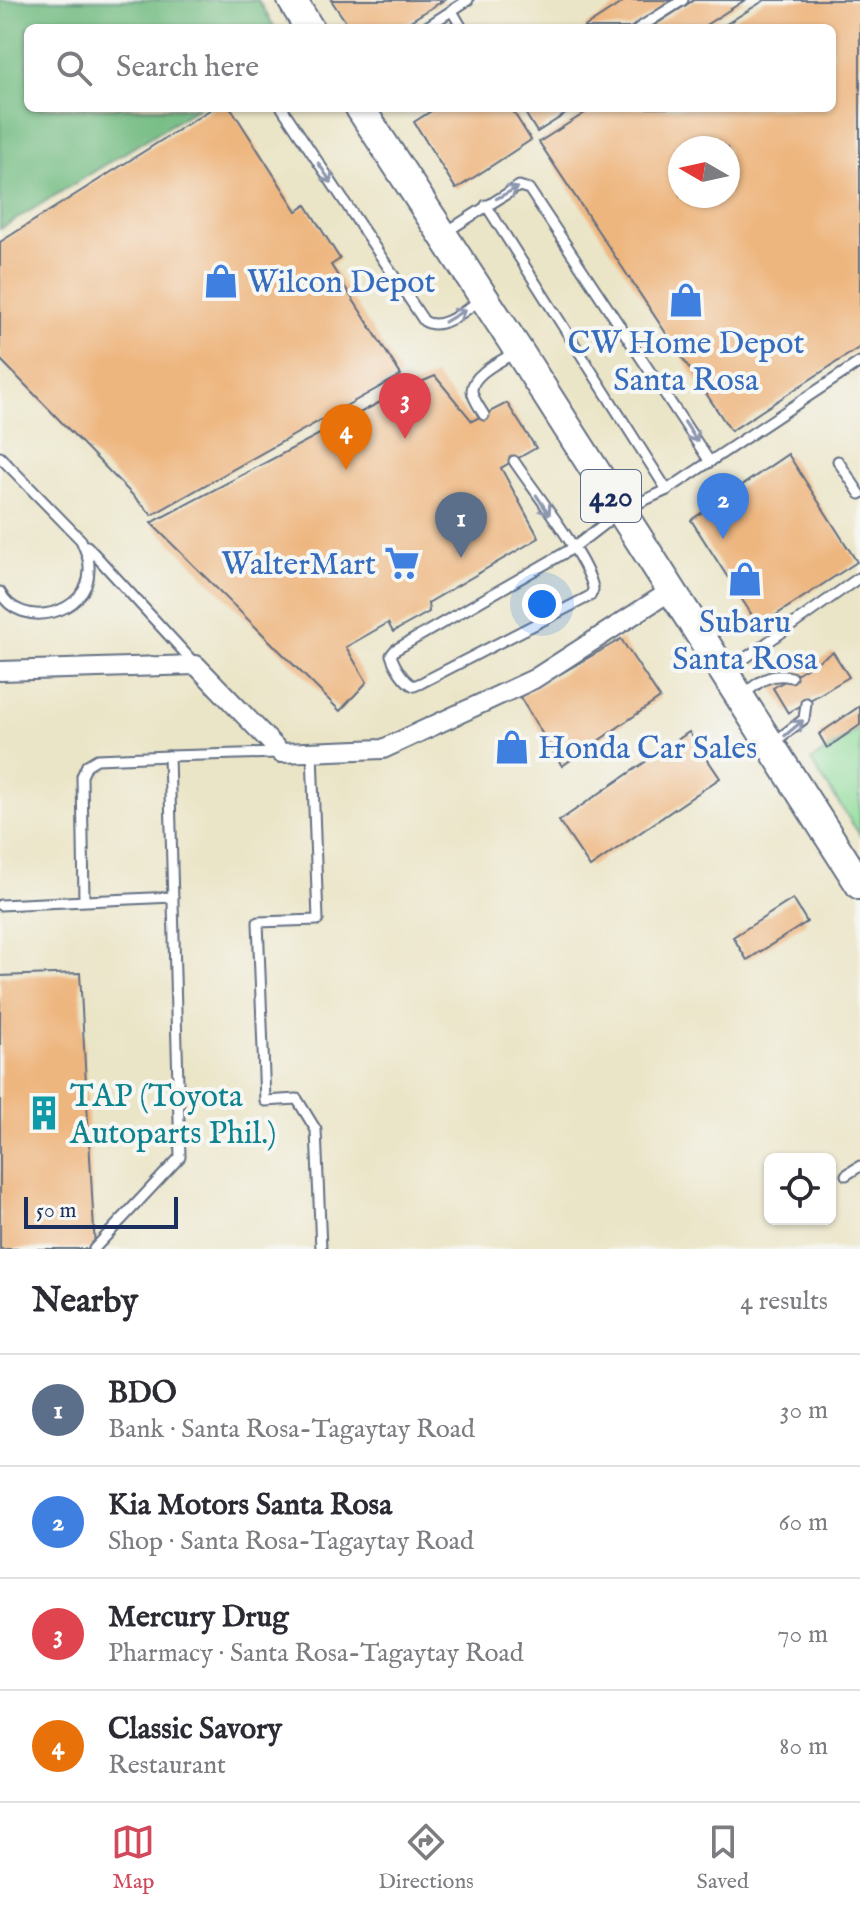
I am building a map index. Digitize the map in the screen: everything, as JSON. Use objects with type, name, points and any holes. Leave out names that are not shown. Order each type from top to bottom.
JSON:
[{"type":"main road","points":[[292,0],[307,24]]},
{"type":"main road","name":"420","points":[[363,112],[860,885]]},
{"type":"street","points":[[0,671],[196,665],[281,753],[383,749],[534,679],[672,590]]},
{"type":"lane","points":[[431,24],[468,0]]},
{"type":"lane","points":[[645,24],[683,0]]},
{"type":"lane","points":[[452,11],[460,24]]},
{"type":"lane","points":[[285,112],[424,321],[431,325],[440,324],[484,297]]},
{"type":"lane","points":[[442,235],[519,186],[529,189],[710,462]]},
{"type":"lane","points":[[486,205],[667,490]]},
{"type":"lane","points":[[484,415],[472,395],[472,386],[477,378],[518,350]]},
{"type":"lane","points":[[514,461],[573,548],[593,590],[590,596],[421,683],[414,686],[409,684],[393,660],[391,655],[395,650],[573,548],[621,511],[667,490],[860,362]]},
{"type":"lane","points":[[0,457],[196,665]]},
{"type":"lane","points":[[838,461],[860,494]]},
{"type":"lane","points":[[0,592],[15,608],[47,615],[65,608],[82,594],[90,574],[88,557],[81,540]]},
{"type":"lane","points":[[724,673],[860,577]]},
{"type":"lane","points":[[740,698],[773,674],[791,677]]},
{"type":"lane","points":[[771,745],[804,719],[806,703]]},
{"type":"lane","points":[[312,752],[318,920],[258,922],[265,1101],[297,1099],[316,1130],[321,1249]]},
{"type":"lane","points":[[84,900],[82,776],[87,765],[97,759],[281,753]]},
{"type":"lane","points":[[94,1249],[180,1157],[169,756]]},
{"type":"lane","points":[[0,905],[173,897]]},
{"type":"lane","points":[[846,1175],[860,1166]]},
{"type":"green space","points":[[0,0],[258,0],[273,24],[24,24],[24,112],[191,112],[0,229]]},
{"type":"green space","points":[[860,728],[860,835],[811,761]]},
{"type":"building","points":[[331,0],[444,0],[405,24],[347,24]]},
{"type":"building","points":[[626,0],[673,0],[636,24],[589,24]]},
{"type":"building","points":[[694,0],[745,0],[707,24],[656,24]]},
{"type":"building","points":[[765,0],[860,0],[860,347],[731,431],[539,142],[587,112],[836,112],[836,24],[726,24]]},
{"type":"building","name":"Wilcon Depot","points":[[207,112],[234,112],[297,211],[306,205],[340,259],[331,265],[401,375],[152,515],[0,359],[0,242]]},
{"type":"building","points":[[430,112],[514,112],[531,140],[456,189],[414,122]]},
{"type":"building","points":[[524,112],[569,112],[537,132]]},
{"type":"building","points":[[435,376],[472,421],[507,403],[536,448],[501,468],[539,538],[428,603],[429,612],[393,632],[388,623],[346,647],[367,682],[340,711],[151,523]]},
{"type":"building","points":[[788,454],[857,562],[759,626],[691,520]]},
{"type":"building","points":[[621,639],[660,698],[562,766],[520,697]]},
{"type":"building","points":[[833,652],[849,677],[788,713],[773,688]]},
{"type":"building","points":[[860,706],[860,725],[827,748],[819,734]]},
{"type":"building","points":[[689,732],[720,778],[590,867],[559,821]]},
{"type":"building","points":[[793,899],[807,922],[747,960],[733,937]]},
{"type":"building","name":"TAP (Toyota Autoparts Phil.)","points":[[80,973],[95,1249],[0,1249],[0,976]]},
{"type":"place","name":"Wilcon Depot","points":[[221,281]]},
{"type":"place","name":"CW Home Depot Santa Rosa","points":[[686,300]]},
{"type":"place","name":"Mercury Drug","points":[[405,439]]},
{"type":"place","name":"Classic Savory","points":[[346,470]]},
{"type":"place","name":"Kia Motors Santa Rosa","points":[[723,539]]},
{"type":"place","name":"BDO","points":[[461,558]]},
{"type":"place","name":"WalterMart","points":[[402,563]]},
{"type":"place","name":"Subaru Santa Rosa","points":[[745,579]]},
{"type":"place","name":"Honda Car Sales","points":[[512,747]]},
{"type":"place","name":"TAP (Toyota Autoparts Phil.)","points":[[44,1113]]}]
